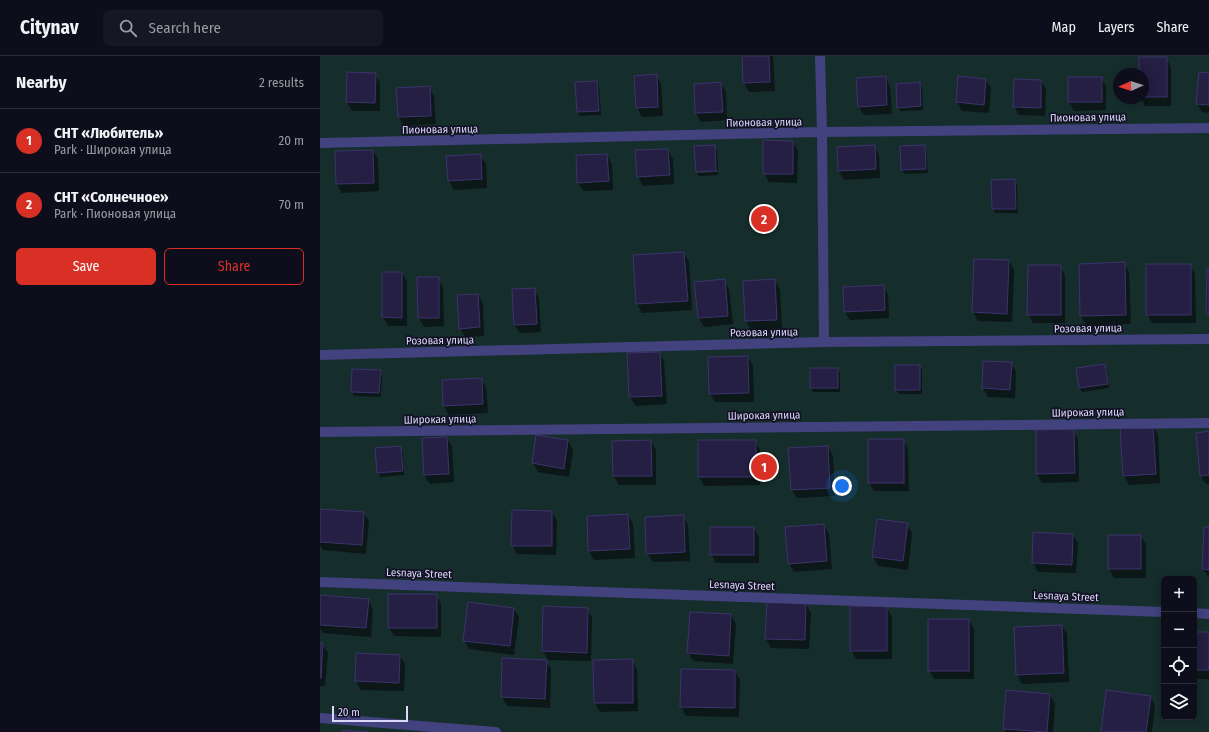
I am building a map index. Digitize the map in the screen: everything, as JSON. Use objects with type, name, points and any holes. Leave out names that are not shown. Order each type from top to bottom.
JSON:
[{"type":"street","points":[[820,56],[824,342]]},
{"type":"street","name":"Пионовая улица","points":[[320,144],[822,132],[1209,128]]},
{"type":"street","name":"Розовая улица","points":[[320,355],[824,342],[1209,339]]},
{"type":"street","name":"Широкая улица","points":[[320,432],[1209,423]]},
{"type":"street","name":"Lesnaya Street","points":[[320,582],[1161,612]]},
{"type":"street","points":[[1197,613],[1209,614]]},
{"type":"street","points":[[320,718],[496,732]]},
{"type":"green space","points":[[320,56],[1209,56],[1209,732],[320,732]]},
{"type":"building","points":[[742,56],[769,56],[770,82],[743,83]]},
{"type":"building","points":[[1139,57],[1167,57],[1167,97],[1149,97],[1149,68],[1139,68]]},
{"type":"building","points":[[347,72],[376,73],[375,103],[346,102]]},
{"type":"building","points":[[1199,72],[1209,73],[1209,105],[1196,104]]},
{"type":"building","points":[[657,74],[658,107],[636,108],[634,76]]},
{"type":"building","points":[[886,76],[887,105],[858,107],[856,78]]},
{"type":"building","points":[[958,76],[986,79],[984,105],[956,102]]},
{"type":"building","points":[[1068,77],[1102,77],[1102,102],[1068,102]]},
{"type":"building","points":[[1014,79],[1041,80],[1041,108],[1013,107]]},
{"type":"building","points":[[597,81],[599,111],[577,112],[575,82]]},
{"type":"building","points":[[721,82],[723,112],[695,113],[694,84]]},
{"type":"building","points":[[920,82],[921,106],[897,108],[896,84]]},
{"type":"building","points":[[430,86],[431,116],[398,117],[396,88]]},
{"type":"building","points":[[763,140],[793,141],[793,174],[763,174]]},
{"type":"building","points":[[715,145],[716,171],[696,172],[694,146]]},
{"type":"building","points":[[875,145],[876,169],[838,171],[837,147]]},
{"type":"building","points":[[925,145],[926,169],[901,170],[900,146]]},
{"type":"building","points":[[668,149],[670,175],[637,177],[635,150]]},
{"type":"building","points":[[373,150],[374,183],[336,184],[335,151]]},
{"type":"building","points":[[481,154],[482,179],[448,181],[446,156]]},
{"type":"building","points":[[607,154],[609,181],[577,183],[576,155]]},
{"type":"building","points":[[1015,179],[1016,209],[992,209],[991,180]]},
{"type":"building","points":[[684,252],[688,301],[636,304],[633,255]]},
{"type":"building","points":[[974,259],[1009,260],[1007,314],[972,312]]},
{"type":"building","points":[[1125,262],[1126,315],[1080,316],[1079,264]]},
{"type":"building","points":[[1146,264],[1191,264],[1191,315],[1146,315]]},
{"type":"building","points":[[1028,265],[1061,265],[1061,315],[1027,315]]},
{"type":"building","points":[[1207,268],[1209,268],[1209,314],[1206,314]]},
{"type":"building","points":[[382,272],[402,272],[402,318],[382,317]]},
{"type":"building","points":[[417,277],[439,277],[439,318],[418,318]]},
{"type":"building","points":[[725,279],[728,316],[698,318],[694,282]]},
{"type":"building","points":[[775,279],[777,320],[745,321],[743,281]]},
{"type":"building","points":[[884,285],[885,310],[844,312],[843,287]]},
{"type":"building","points":[[535,288],[537,324],[514,325],[512,289]]},
{"type":"building","points":[[478,294],[480,327],[459,329],[457,295]]},
{"type":"building","points":[[660,352],[662,396],[629,397],[627,353]]},
{"type":"building","points":[[748,356],[749,393],[709,394],[708,357]]},
{"type":"building","points":[[983,361],[1012,362],[1010,390],[982,388]]},
{"type":"building","points":[[1105,364],[1108,384],[1079,388],[1076,368]]},
{"type":"building","points":[[895,365],[920,365],[920,390],[895,390]]},
{"type":"building","points":[[810,368],[838,368],[838,388],[810,388]]},
{"type":"building","points":[[352,369],[381,370],[379,393],[351,392]]},
{"type":"building","points":[[482,378],[483,404],[443,406],[442,380]]},
{"type":"building","points":[[1153,425],[1156,474],[1123,476],[1120,427]]},
{"type":"building","points":[[1074,429],[1075,473],[1036,474],[1036,430]]},
{"type":"building","points":[[1209,431],[1209,475],[1200,476],[1196,433]]},
{"type":"building","points":[[536,435],[568,440],[564,469],[532,463]]},
{"type":"building","points":[[447,437],[449,474],[424,475],[422,438]]},
{"type":"building","points":[[868,439],[904,439],[904,483],[868,483]]},
{"type":"building","points":[[651,440],[652,476],[613,476],[612,441]]},
{"type":"building","points":[[698,440],[756,440],[756,477],[698,477]]},
{"type":"building","points":[[401,446],[403,471],[377,473],[375,448]]},
{"type":"building","points":[[828,446],[830,488],[791,490],[788,448]]},
{"type":"building","points":[[320,509],[364,512],[362,545],[320,542]]},
{"type":"building","points":[[512,510],[552,511],[552,546],[511,546]]},
{"type":"building","points":[[628,514],[630,549],[588,551],[587,516]]},
{"type":"building","points":[[684,515],[685,552],[646,554],[645,517]]},
{"type":"building","points":[[877,519],[908,523],[903,561],[872,557]]},
{"type":"building","points":[[824,524],[827,561],[788,564],[785,527]]},
{"type":"building","points":[[710,527],[754,527],[754,555],[710,555]]},
{"type":"building","points":[[1204,527],[1209,527],[1209,570],[1202,569]]},
{"type":"building","points":[[1033,532],[1073,534],[1072,565],[1032,563]]},
{"type":"building","points":[[1108,535],[1141,535],[1141,569],[1108,569]]},
{"type":"building","points":[[388,594],[437,594],[437,628],[388,628]]},
{"type":"building","points":[[320,595],[369,599],[366,628],[320,625]]},
{"type":"building","points":[[468,602],[514,608],[510,646],[463,641]]},
{"type":"building","points":[[767,602],[806,603],[805,640],[765,639]]},
{"type":"building","points":[[543,606],[588,608],[587,653],[542,651]]},
{"type":"building","points":[[850,606],[887,606],[887,651],[850,651]]},
{"type":"building","points":[[690,612],[731,614],[729,656],[687,653]]},
{"type":"building","points":[[928,619],[969,619],[969,671],[928,671]]},
{"type":"building","points":[[1062,625],[1064,673],[1016,675],[1014,627]]},
{"type":"building","points":[[1197,632],[1209,632],[1209,670],[1197,670]]},
{"type":"building","points":[[320,643],[323,643],[321,678],[320,678]]},
{"type":"building","points":[[356,653],[400,655],[399,683],[355,681]]},
{"type":"building","points":[[502,658],[547,660],[545,699],[501,697]]},
{"type":"building","points":[[633,659],[633,703],[594,703],[593,660]]},
{"type":"building","points":[[681,669],[735,670],[735,708],[680,707]]},
{"type":"building","points":[[1006,690],[1050,694],[1047,732],[1003,729]]},
{"type":"building","points":[[1106,690],[1151,696],[1146,732],[1101,732]]},
{"type":"building","points":[[343,730],[368,732],[343,732]]},
{"type":"place","name":"СНТ «Солнечное»","points":[[764,219]]},
{"type":"place","name":"СНТ «Любитель»","points":[[764,467]]}]
